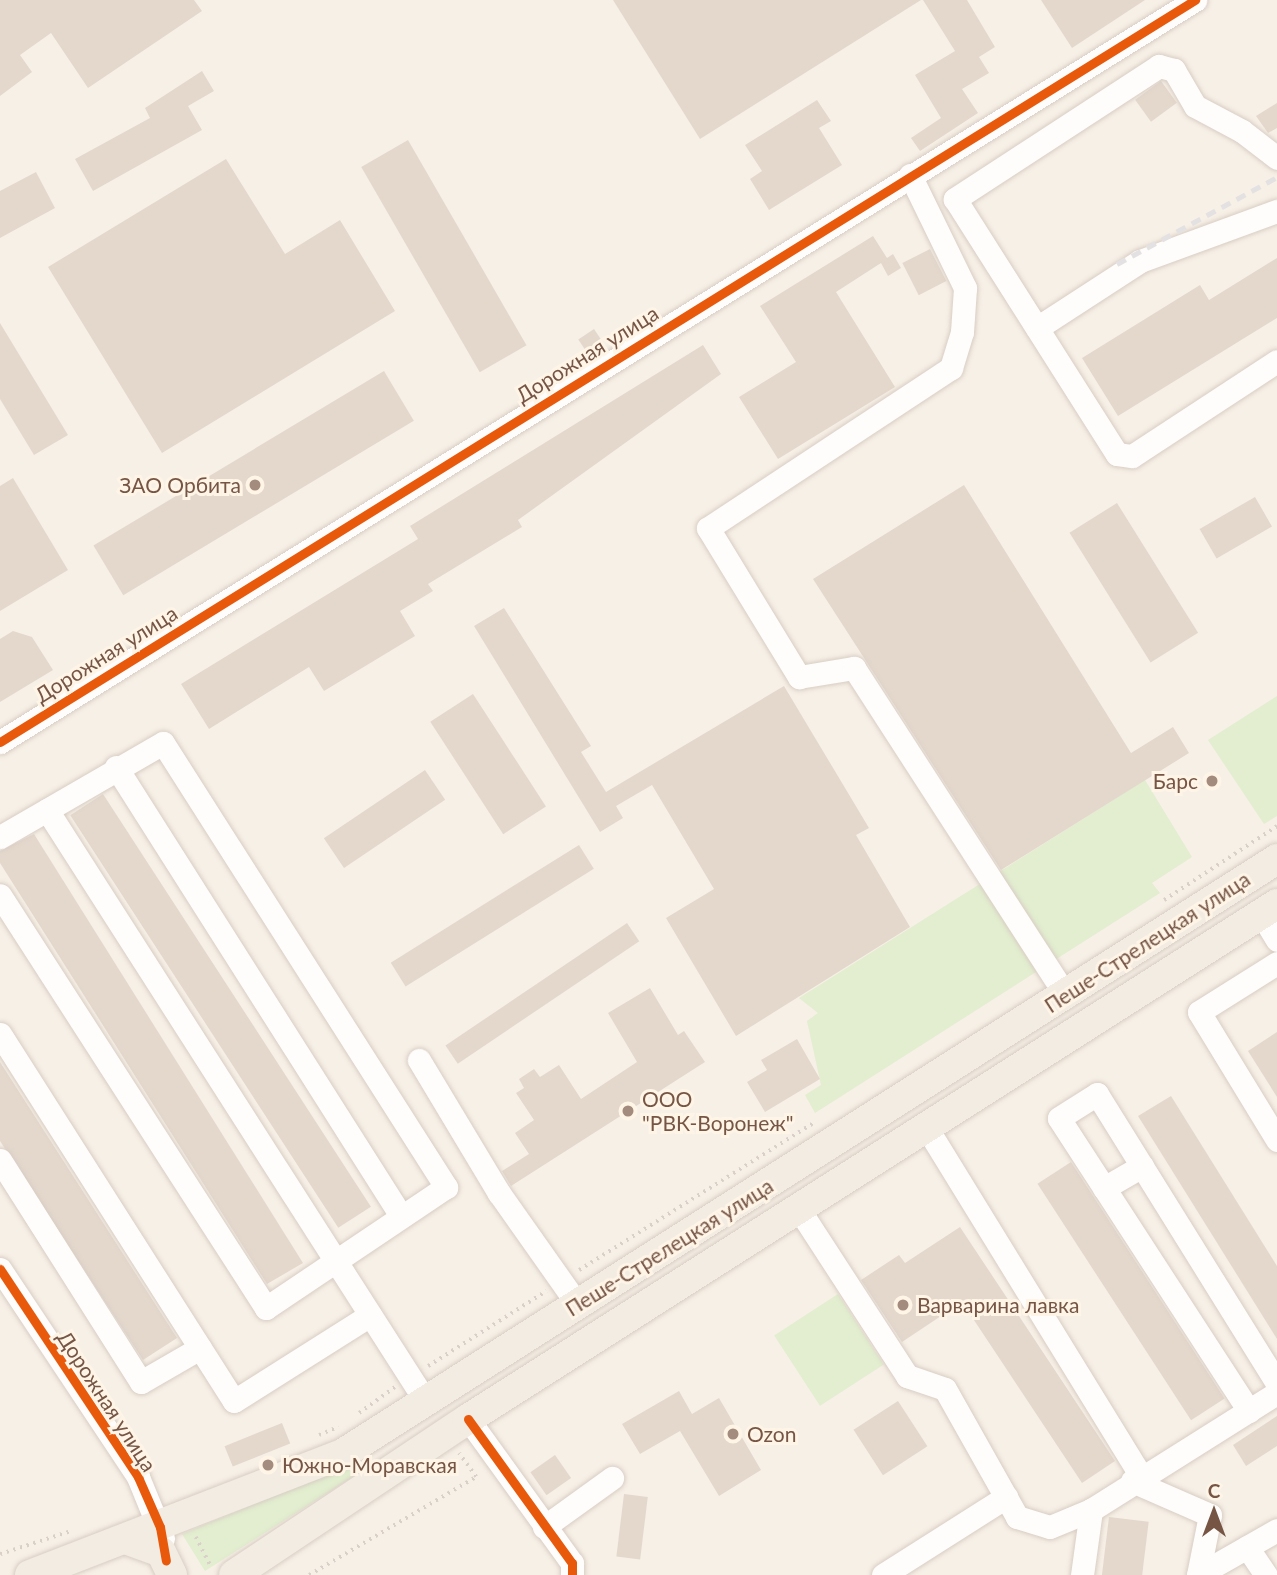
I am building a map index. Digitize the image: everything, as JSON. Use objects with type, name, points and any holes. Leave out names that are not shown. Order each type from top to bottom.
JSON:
[{"type":"main road","name":"Пеше-Стрелецкая улица","points":[[30,1575],[160,1527],[344,1453],[426,1402],[569,1294],[1066,996],[1277,859]]},
{"type":"main road","name":"Пеше-Стрелецкая улица","points":[[234,1575],[457,1427],[928,1130],[1272,920]]},
{"type":"main road","points":[[125,1539],[148,1545],[169,1568]]},
{"type":"street","name":"Дорожная улица","points":[[0,742],[1195,0]]},
{"type":"street","points":[[1277,158],[1242,131],[1195,106],[1174,70],[1158,66],[955,200],[1117,454],[1132,456],[1277,361]]},
{"type":"street","points":[[910,175],[965,288],[962,332],[951,368],[708,528],[799,677],[854,668],[1066,996]]},
{"type":"street","points":[[1037,328],[1140,261],[1277,211]]},
{"type":"street","points":[[0,837],[116,767],[163,743],[446,1186],[334,1258],[266,1308],[0,895]]},
{"type":"street","points":[[116,767],[401,1216]]},
{"type":"street","points":[[47,810],[426,1402]]},
{"type":"street","points":[[1277,963],[1199,1012],[1277,1140]]},
{"type":"street","points":[[0,1034],[234,1401],[370,1315]]},
{"type":"street","points":[[419,1060],[569,1294]]},
{"type":"street","points":[[1249,1411],[1059,1118],[1097,1094],[1277,1383]]},
{"type":"street","points":[[928,1130],[1137,1479],[1210,1515],[1198,1575]]},
{"type":"street","points":[[0,1160],[141,1382],[200,1348]]},
{"type":"street","points":[[1104,1188],[1142,1166]]},
{"type":"street","points":[[800,1211],[907,1376],[945,1389],[1017,1517],[1050,1527],[1091,1510],[1277,1394]]},
{"type":"street","name":"Дорожная улица","points":[[0,1269],[138,1477],[160,1527],[169,1568]]},
{"type":"street","points":[[457,1427],[572,1563],[572,1575]]},
{"type":"street","points":[[544,1527],[612,1478]]},
{"type":"street","points":[[883,1575],[1006,1497]]},
{"type":"street","points":[[1082,1575],[1091,1510]]},
{"type":"street","points":[[1198,1575],[1277,1530]]},
{"type":"street","points":[[1247,1547],[1266,1575]]},
{"type":"path","points":[[1156,905],[1277,826]]},
{"type":"path","points":[[352,1418],[409,1378],[569,1294],[817,1121]]},
{"type":"path","points":[[315,1437],[340,1426]]},
{"type":"path","points":[[309,1575],[476,1477],[457,1427]]},
{"type":"path","points":[[0,1554],[76,1530]]},
{"type":"green space","points":[[1277,696],[1277,816],[1264,824],[1208,740]]},
{"type":"green space","points":[[1145,780],[1192,857],[1152,883],[1160,893],[815,1113],[805,1095],[821,1085],[807,1021],[818,1013],[799,998]]},
{"type":"green space","points":[[838,1294],[884,1364],[820,1406],[774,1335]]},
{"type":"green space","points":[[347,1466],[354,1476],[205,1571],[182,1534]]},
{"type":"building","points":[[0,0],[194,0],[202,11],[88,88],[51,33],[20,55],[32,72],[0,96]]},
{"type":"building","points":[[613,0],[921,0],[700,139]]},
{"type":"building","points":[[923,0],[967,0],[995,47],[979,57],[989,73],[962,89],[978,113],[920,151],[911,138],[941,118],[915,75],[955,51]]},
{"type":"building","points":[[1041,0],[1145,0],[1072,48]]},
{"type":"building","points":[[202,71],[214,91],[188,106],[202,130],[93,191],[75,159],[150,118],[145,108]]},
{"type":"building","points":[[1161,81],[1177,103],[1151,122],[1135,100]]},
{"type":"building","points":[[817,100],[831,121],[819,128],[842,165],[769,210],[750,179],[762,171],[745,145]]},
{"type":"building","points":[[1277,103],[1277,128],[1268,133],[1256,116]]},
{"type":"building","points":[[408,140],[526,345],[480,372],[361,167]]},
{"type":"building","points":[[226,159],[285,254],[340,220],[395,311],[162,453],[48,267]]},
{"type":"building","points":[[36,172],[55,208],[0,238],[0,191]]},
{"type":"building","points":[[873,236],[887,258],[893,254],[901,268],[888,276],[881,263],[836,292],[895,387],[778,459],[739,397],[796,362],[760,306]]},
{"type":"building","points":[[930,249],[946,281],[919,295],[902,263]]},
{"type":"building","points":[[1277,258],[1277,318],[1118,416],[1082,358],[1200,285],[1209,300]]},
{"type":"building","points":[[0,323],[68,435],[34,455],[0,399]]},
{"type":"building","points":[[594,329],[604,344],[588,355],[578,340]]},
{"type":"building","points":[[703,345],[721,374],[518,520],[522,527],[428,584],[433,591],[400,611],[415,636],[324,691],[309,667],[209,729],[181,684],[418,539],[410,526]]},
{"type":"building","name":"ЗАО Орбита","points":[[384,371],[414,421],[123,595],[93,546]]},
{"type":"building","points":[[13,478],[68,570],[0,611],[0,486]]},
{"type":"building","points":[[964,485],[1131,753],[1173,727],[1189,753],[1001,870],[813,579]]},
{"type":"building","points":[[1255,497],[1272,526],[1217,558],[1200,529]]},
{"type":"building","points":[[1117,503],[1198,633],[1151,662],[1070,533]]},
{"type":"building","points":[[504,608],[591,746],[581,752],[606,792],[784,686],[869,828],[856,835],[910,927],[736,1036],[666,918],[714,889],[652,785],[616,806],[623,818],[600,832],[474,626]]},
{"type":"building","points":[[13,631],[32,637],[53,670],[0,702],[0,639]]},
{"type":"building","points":[[473,694],[546,806],[503,834],[430,722]]},
{"type":"building","points":[[425,770],[445,800],[344,868],[324,838]]},
{"type":"building","points":[[103,794],[371,1207],[338,1228],[70,815]]},
{"type":"building","points":[[34,834],[303,1263],[267,1284],[0,863],[0,851]]},
{"type":"building","points":[[579,845],[594,869],[406,986],[391,963]]},
{"type":"building","points":[[627,923],[639,941],[458,1064],[445,1045]]},
{"type":"building","points":[[650,988],[678,1035],[684,1031],[705,1062],[511,1186],[502,1171],[529,1154],[515,1133],[534,1120],[516,1093],[524,1088],[519,1079],[534,1069],[540,1077],[559,1065],[581,1099],[637,1062],[608,1013]]},
{"type":"building","points":[[1277,1032],[1277,1097],[1248,1051]]},
{"type":"building","points":[[797,1039],[820,1079],[765,1112],[747,1082],[767,1070],[761,1060]]},
{"type":"building","points":[[0,1062],[177,1338],[143,1360],[0,1141]]},
{"type":"building","points":[[1171,1096],[1277,1266],[1277,1339],[1138,1116]]},
{"type":"building","points":[[1071,1162],[1225,1399],[1191,1420],[1037,1184]]},
{"type":"building","points":[[960,1227],[1115,1461],[1082,1483],[962,1302],[902,1342],[861,1280],[899,1255],[905,1263]]},
{"type":"building","points":[[679,1391],[692,1414],[719,1398],[761,1470],[719,1496],[680,1431],[640,1454],[622,1424]]},
{"type":"building","points":[[898,1401],[927,1446],[883,1475],[854,1430]]},
{"type":"building","points":[[1277,1416],[1277,1446],[1246,1466],[1233,1445]]},
{"type":"building","points":[[282,1423],[290,1443],[233,1467],[225,1446]]},
{"type":"building","points":[[555,1455],[571,1478],[546,1495],[530,1472]]},
{"type":"building","points":[[624,1494],[648,1497],[640,1559],[616,1557]]},
{"type":"building","points":[[1109,1517],[1149,1522],[1142,1575],[1102,1575]]},
{"type":"railway","points":[[1117,264],[1277,177]]},
{"type":"cycle path","points":[[0,742],[1195,0]]},
{"type":"cycle path","points":[[0,1269],[138,1477],[160,1527],[166,1560]]},
{"type":"cycle path","points":[[468,1419],[572,1563],[572,1575]]},
{"type":"place","name":"ЗАО Орбита","points":[[255,485]]},
{"type":"place","name":"Барс","points":[[1212,781]]},
{"type":"place","name":"ООО \"РВК-Воронеж\"","points":[[628,1111]]},
{"type":"place","name":"Варварина лавка","points":[[903,1305]]},
{"type":"place","name":"Ozon","points":[[733,1434]]},
{"type":"place","name":"Южно-Моравская","points":[[268,1465]]}]
